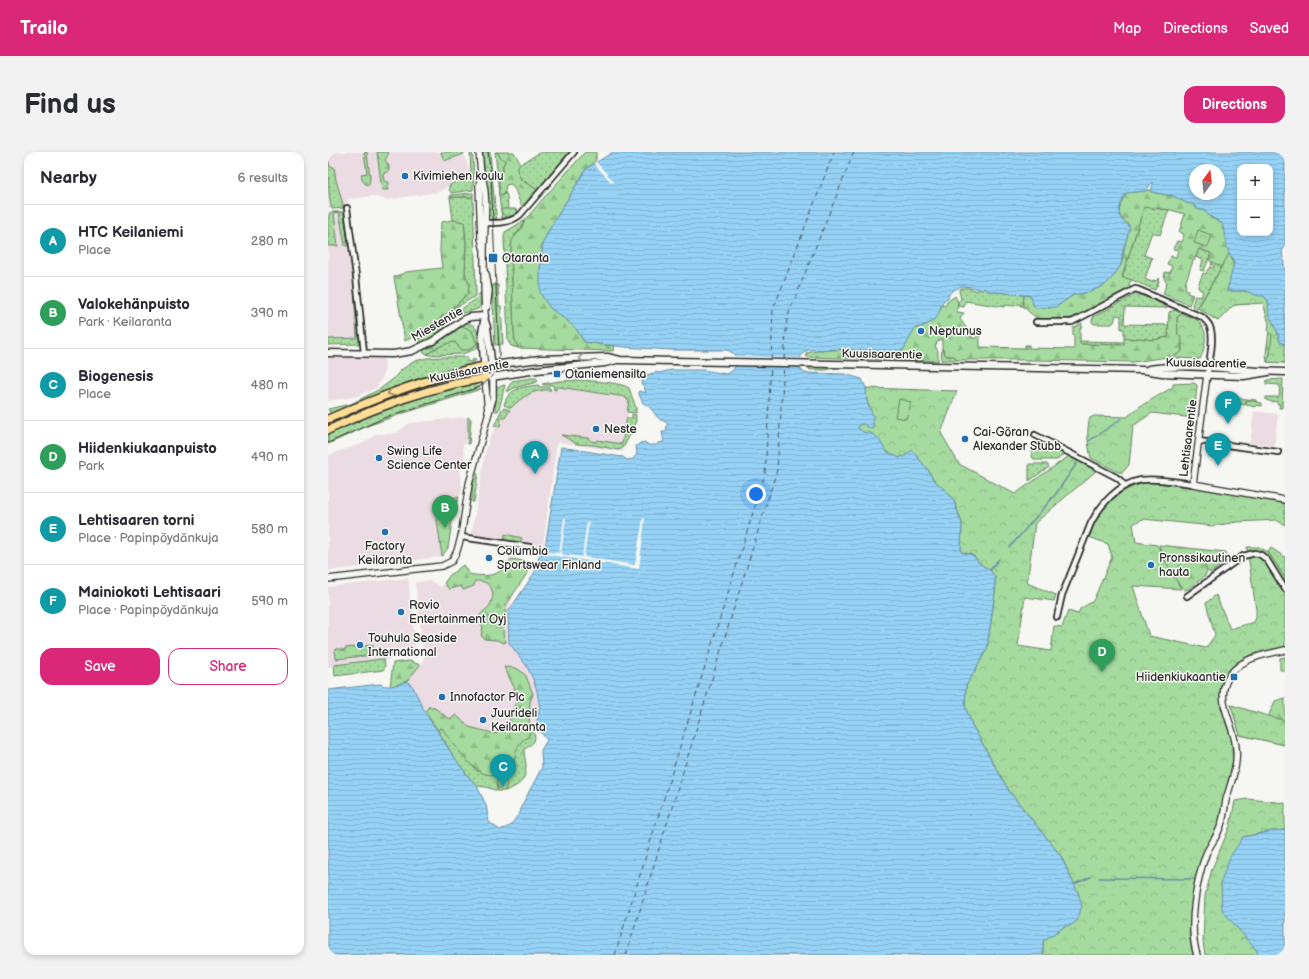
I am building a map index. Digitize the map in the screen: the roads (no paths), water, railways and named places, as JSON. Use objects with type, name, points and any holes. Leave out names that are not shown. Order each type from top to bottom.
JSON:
[{"type":"main road","name":"Miestentie","points":[[328,353],[393,354],[412,351],[433,341],[465,319],[470,317],[485,319]]},
{"type":"main road","points":[[485,319],[482,327],[489,377]]},
{"type":"main road","name":"Kuusisaarentie","points":[[328,419],[402,388],[452,373],[488,366],[540,359],[607,357],[620,360],[1144,370],[1162,373],[1244,376],[1268,372]]},
{"type":"main road","name":"Kuusisaarentie","points":[[328,430],[375,409],[409,397],[455,384],[489,377],[620,360]]},
{"type":"main road","name":"Kuusisaarentie","points":[[1144,370],[1162,367],[1285,372]]},
{"type":"street","points":[[479,152],[481,175],[484,184],[483,291],[485,319]]},
{"type":"street","points":[[483,223],[510,221],[520,215],[574,152]]},
{"type":"street","points":[[347,208],[364,353]]},
{"type":"street","points":[[1036,322],[1072,322],[1135,289],[1139,290],[1202,317],[1207,321],[1212,332],[1207,375]]},
{"type":"street","name":"Lehtisaarentie","points":[[1207,375],[1193,484],[1285,500]]},
{"type":"street","points":[[328,579],[442,566],[452,561],[461,537],[469,484],[488,412],[489,377]]},
{"type":"street","points":[[1035,435],[1116,477],[1124,486]]},
{"type":"street","points":[[1199,441],[1278,452]]},
{"type":"street","points":[[1057,617],[1062,596],[1096,512],[1111,496],[1124,486],[1135,481],[1146,480],[1193,484]]},
{"type":"street","points":[[461,537],[530,547]]},
{"type":"street","points":[[1188,596],[1243,556],[1255,553],[1261,555],[1267,560],[1285,589]]},
{"type":"street","points":[[1197,955],[1192,932],[1197,891],[1206,854],[1219,830],[1224,815],[1235,766],[1236,747],[1225,706],[1223,696],[1224,689],[1230,674],[1242,663],[1285,650]]},
{"type":"water","points":[[613,152],[1285,152],[1285,247],[1282,251],[1285,270],[1285,344],[1280,342],[1268,311],[1268,301],[1264,296],[1258,296],[1246,291],[1227,291],[1234,263],[1233,258],[1229,254],[1222,223],[1218,223],[1218,221],[1208,215],[1205,211],[1197,209],[1193,204],[1187,203],[1173,196],[1151,192],[1152,182],[1146,191],[1126,193],[1119,211],[1121,218],[1130,228],[1123,250],[1121,265],[1105,285],[1089,292],[1073,295],[1056,307],[1037,308],[1033,305],[1031,296],[988,291],[985,288],[982,290],[961,286],[951,292],[948,298],[943,301],[935,319],[921,327],[915,328],[903,351],[871,354],[848,349],[808,350],[803,353],[801,358],[800,368],[804,373],[844,374],[862,379],[866,388],[867,402],[873,416],[873,429],[864,424],[860,424],[858,428],[863,432],[871,433],[878,438],[887,452],[900,458],[901,456],[904,457],[912,450],[928,470],[933,479],[949,494],[954,501],[962,524],[961,552],[975,557],[980,564],[990,570],[995,577],[995,592],[987,649],[966,686],[965,706],[972,725],[1009,791],[1061,856],[1079,895],[1082,906],[1077,921],[1070,926],[1065,926],[1043,941],[1043,955],[328,955],[328,690],[380,684],[390,686],[407,681],[413,687],[425,712],[450,751],[477,786],[486,805],[489,822],[500,830],[510,826],[521,811],[520,809],[542,767],[541,750],[547,740],[538,729],[537,720],[540,709],[533,679],[526,665],[509,643],[508,612],[535,572],[540,554],[544,554],[561,447],[622,456],[627,460],[633,459],[637,454],[636,446],[640,443],[645,442],[648,445],[657,445],[658,443],[664,442],[662,432],[666,432],[667,426],[666,422],[659,419],[649,406],[643,403],[638,392],[646,393],[641,383],[647,375],[671,370],[703,370],[726,374],[732,371],[735,367],[735,356],[727,350],[671,350],[624,347],[584,342],[577,330],[569,322],[550,308],[540,293],[540,271],[543,243],[549,230],[586,169]]},
{"type":"water","points":[[1285,830],[1285,955],[1258,955],[1257,951],[1222,910],[1221,881],[1230,857],[1243,837]]},
{"type":"waterway","points":[[1089,441],[1121,419]]},
{"type":"waterway","points":[[1010,547],[1055,495],[1077,463]]},
{"type":"waterway","points":[[990,570],[999,559]]},
{"type":"waterway","points":[[1074,884],[1091,877]]},
{"type":"waterway","points":[[1099,878],[1194,879]]},
{"type":"tram line","points":[[328,443],[386,417],[477,388],[487,381],[494,373],[498,363],[499,351],[491,177],[488,152]]},
{"type":"place","name":"Kivimiehen koulu","points":[[405,176]]},
{"type":"place","name":"Otaranta","points":[[493,258]]},
{"type":"place","name":"Neptunus","points":[[921,331]]},
{"type":"place","name":"Otaniemensilta","points":[[557,374]]},
{"type":"place","name":"Mainiokoti Lehtisaari","points":[[1228,424]]},
{"type":"place","name":"Neste","points":[[596,429]]},
{"type":"place","name":"Cai-Göran Alexander Stubb","points":[[965,439]]},
{"type":"place","name":"Swing Life Science Center","points":[[379,458]]},
{"type":"place","name":"Lehtisaaren torni","points":[[1218,466]]},
{"type":"place","name":"HTC Keilaniemi","points":[[535,474]]},
{"type":"place","name":"Valokehänpuisto","points":[[445,528]]},
{"type":"place","name":"Factory Keilaranta","points":[[385,532]]},
{"type":"place","name":"Columbia Sportswear Finland","points":[[489,558]]},
{"type":"place","name":"Pronssikautinen hauta","points":[[1151,565]]},
{"type":"place","name":"Rovio Entertainment Oyj","points":[[401,612]]},
{"type":"place","name":"Touhula Seaside International","points":[[360,645]]},
{"type":"place","name":"Hiidenkiukaanpuisto","points":[[1102,672]]},
{"type":"place","name":"Hiidenkiukaantie","points":[[1234,677]]},
{"type":"place","name":"Innofactor Plc","points":[[442,697]]},
{"type":"place","name":"Juurideli Keilaranta","points":[[483,720]]},
{"type":"place","name":"Biogenesis","points":[[503,787]]}]
